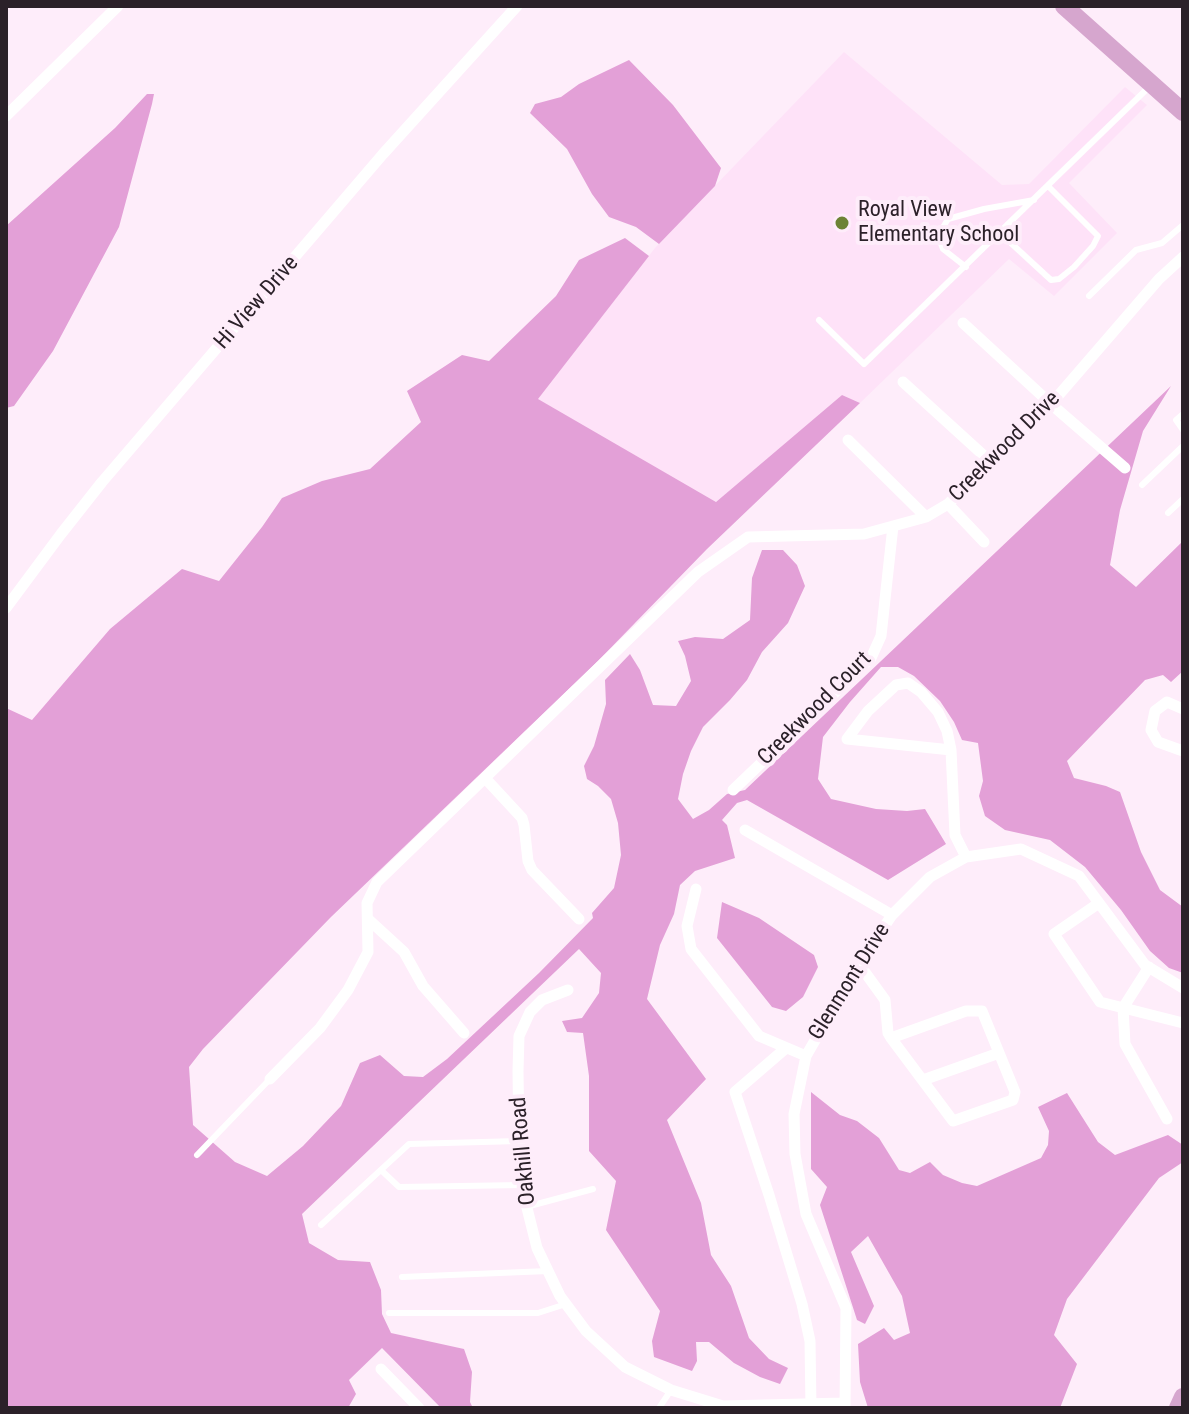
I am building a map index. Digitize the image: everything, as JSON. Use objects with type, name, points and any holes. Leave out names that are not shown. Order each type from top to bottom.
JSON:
[{"type":"main road","points":[[1064,6],[1183,112]]},
{"type":"main road","points":[[1178,1408],[1183,1397]]},
{"type":"street","points":[[6,116],[118,6]]},
{"type":"street","name":"Hi View Drive","points":[[6,608],[102,482],[401,133],[517,6]]},
{"type":"street","name":"Creekwood Drive","points":[[270,1079],[320,1028],[348,990],[368,952],[367,903],[377,882],[698,572],[748,537],[864,534],[926,517],[948,504],[1051,404],[1159,279],[1183,257]]},
{"type":"street","points":[[963,323],[1125,468]]},
{"type":"street","points":[[903,382],[992,463]]},
{"type":"street","points":[[848,440],[926,517]]},
{"type":"street","points":[[948,504],[984,542]]},
{"type":"street","name":"Creekwood Court","points":[[733,790],[871,658],[881,636],[893,526]]},
{"type":"street","points":[[951,750],[847,739],[868,711],[896,685],[908,683],[921,692],[938,712],[947,731],[951,750],[955,835],[966,857]]},
{"type":"street","points":[[1183,709],[1167,702],[1155,711],[1151,730],[1158,742],[1183,751]]},
{"type":"street","points":[[485,778],[522,818],[532,870],[579,919]]},
{"type":"street","points":[[745,830],[892,915]]},
{"type":"street","name":"Glenmont Drive","points":[[844,1406],[846,1308],[806,1214],[795,1154],[794,1114],[806,1056],[859,964],[892,915],[930,877],[966,857],[1021,849],[1079,876],[1145,965],[1183,988]]},
{"type":"street","points":[[696,889],[687,926],[691,949],[759,1036],[806,1056]]},
{"type":"street","points":[[1099,903],[1054,934],[1100,1002],[1183,1023]]},
{"type":"street","points":[[368,919],[404,952],[423,986],[464,1033]]},
{"type":"street","points":[[859,964],[885,1000],[888,1033],[891,1038],[953,1121],[1013,1100],[1015,1092],[982,1011],[966,1011],[891,1038]]},
{"type":"street","points":[[1149,967],[1123,1008],[1125,1044],[1167,1119]]},
{"type":"street","name":"Oakhill Road","points":[[568,990],[542,1000],[530,1012],[519,1036],[519,1141],[526,1207],[537,1248],[560,1296],[586,1331],[625,1367],[671,1390],[723,1406],[844,1406]]},
{"type":"street","points":[[786,1048],[735,1092],[802,1304],[810,1341],[811,1406]]},
{"type":"street","points":[[923,1080],[999,1053]]},
{"type":"street","points":[[381,1369],[419,1408]]},
{"type":"lane","points":[[819,320],[864,364],[1152,84]]},
{"type":"lane","points":[[1000,233],[1051,280],[1059,279],[1074,267],[1098,236],[1048,186]]},
{"type":"lane","points":[[966,267],[943,249],[938,236],[948,219],[1034,200]]},
{"type":"lane","points":[[1089,296],[1136,250],[1162,243],[1183,225]]},
{"type":"lane","points":[[1183,414],[1176,420],[1183,430]]},
{"type":"lane","points":[[1142,485],[1183,446]]},
{"type":"lane","points":[[1168,513],[1183,499]]},
{"type":"lane","points":[[197,1155],[270,1079]]},
{"type":"lane","points":[[321,1225],[409,1144],[519,1141]]},
{"type":"lane","points":[[381,1170],[399,1187],[523,1185]]},
{"type":"lane","points":[[526,1207],[593,1189]]},
{"type":"lane","points":[[402,1277],[548,1271]]},
{"type":"lane","points":[[389,1313],[538,1313],[566,1304]]},
{"type":"lane","points":[[659,1408],[671,1390]]},
{"type":"shaded area","points":[[844,52],[1002,185],[1029,184],[1125,87],[1147,105],[1069,183],[1117,233],[1054,296],[1009,259],[860,403],[842,395],[716,502],[537,399],[655,248]]},
{"type":"shaded area","points":[[629,60],[673,105],[721,168],[715,186],[659,244],[636,227],[609,217],[567,149],[530,113],[535,104],[561,97],[579,84]]},
{"type":"shaded area","points":[[147,94],[154,94],[119,227],[53,351],[14,406],[6,408],[6,226],[115,128]]},
{"type":"shaded area","points":[[625,238],[649,256],[538,399],[716,502],[842,395],[860,403],[707,549],[598,661],[331,917],[203,1049],[189,1067],[193,1125],[235,1162],[267,1176],[303,1146],[341,1106],[360,1063],[380,1055],[404,1076],[423,1077],[447,1059],[539,973],[593,918],[592,913],[614,888],[621,855],[618,823],[611,799],[587,779],[584,766],[594,746],[606,704],[605,680],[630,654],[640,670],[653,705],[676,706],[691,681],[678,641],[695,637],[723,639],[750,620],[752,578],[762,550],[783,550],[797,565],[805,586],[788,623],[762,652],[747,680],[703,727],[691,751],[678,799],[693,819],[727,794],[745,790],[1171,386],[1143,431],[1120,510],[1110,565],[1136,587],[1183,541],[1183,671],[1171,682],[1163,675],[1145,680],[1067,761],[1074,778],[1120,792],[1141,852],[1160,890],[1183,907],[1183,973],[1169,968],[1150,951],[1085,867],[1050,840],[1005,830],[985,816],[979,796],[983,781],[978,743],[962,740],[940,701],[914,676],[898,667],[881,667],[823,737],[818,779],[831,799],[876,809],[925,809],[946,844],[888,880],[747,800],[737,803],[722,820],[727,825],[735,858],[695,871],[680,885],[674,914],[660,945],[647,999],[706,1079],[667,1120],[701,1203],[711,1255],[731,1286],[749,1338],[769,1359],[788,1368],[780,1384],[734,1363],[709,1342],[696,1342],[697,1361],[692,1371],[654,1357],[652,1341],[660,1311],[606,1230],[616,1181],[589,1151],[589,1076],[583,1033],[567,1032],[562,1021],[582,1018],[599,993],[601,973],[579,949],[302,1214],[309,1243],[338,1260],[370,1262],[381,1290],[382,1314],[391,1333],[464,1349],[472,1372],[470,1402],[473,1408],[441,1408],[382,1348],[349,1380],[356,1394],[348,1408],[6,1408],[6,708],[32,720],[110,629],[182,569],[219,581],[282,498],[322,481],[370,469],[421,422],[407,391],[462,355],[489,361],[556,296],[579,260]]},
{"type":"shaded area","points":[[722,902],[759,918],[814,955],[818,967],[803,997],[786,1011],[772,1007],[717,938]]},
{"type":"shaded area","points":[[811,1092],[840,1115],[857,1121],[879,1138],[899,1170],[910,1173],[930,1162],[943,1175],[977,1186],[1041,1158],[1048,1145],[1049,1131],[1038,1107],[1067,1093],[1098,1142],[1115,1155],[1168,1135],[1183,1145],[1183,1162],[1159,1178],[1067,1299],[1054,1335],[1077,1364],[1060,1408],[868,1408],[860,1382],[858,1344],[884,1328],[894,1340],[910,1333],[902,1296],[868,1236],[851,1252],[874,1306],[865,1324],[857,1320],[820,1205],[827,1187],[811,1169]]},
{"type":"place","name":"Royal View Elementary School","points":[[842,223]]}]
